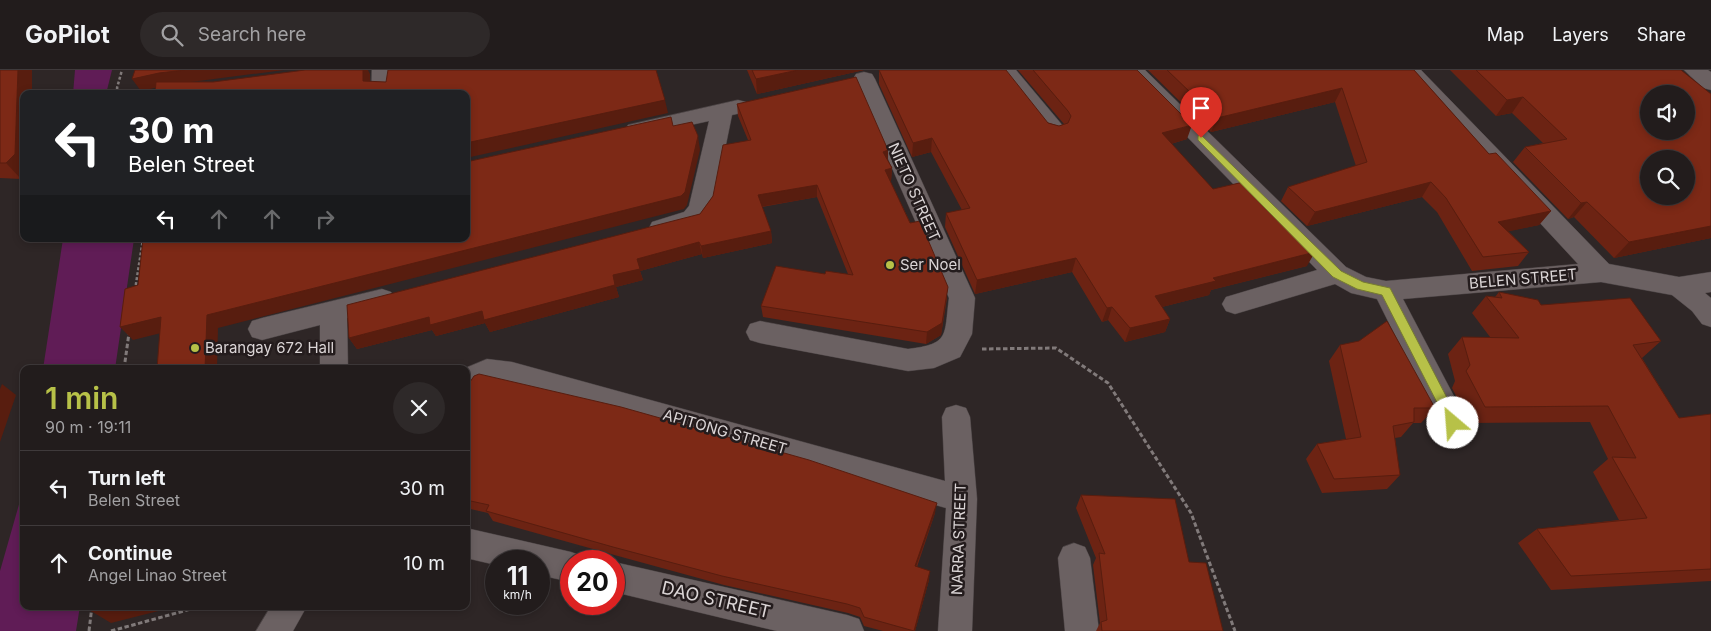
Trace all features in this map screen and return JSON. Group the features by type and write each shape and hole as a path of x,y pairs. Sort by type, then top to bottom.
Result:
{"street":[{"path":"382,90 384,70"},
{"path":"1005,70 1055,131"},
{"name":"BELEN STREET","path":"1133,70 1337,274 1360,286 1386,291 1602,272 1679,287 1711,282"},
{"path":"1409,70 1602,272"},
{"path":"1695,70 1711,83"},
{"name":"NIETO STREET","path":"866,78 962,298 958,334 950,349"},
{"path":"618,134 760,102"},
{"path":"635,235 682,223 693,218 701,208 722,111"},
{"path":"1234,304 1337,274"},
{"path":"1679,287 1701,304 1711,317"},
{"path":"1386,291 1453,423"},
{"path":"262,328 408,292"},
{"path":"333,312 334,365"},
{"path":"760,332 908,360 934,357 950,349"},
{"name":"APITONG STREET","path":"476,375 512,373 962,499"},
{"name":"NARRA STREET","path":"955,631 962,499 956,417"},
{"path":"470,543 560,564"},
{"path":"1074,558 1082,631"},
{"name":"DAO STREET","path":"625,580 847,631"},
{"path":"273,631 288,610"}],"path":[{"path":"118,90 122,70"},
{"path":"135,295 143,242"},
{"path":"125,365 130,323"},
{"path":"950,349 1056,348 1108,383 1191,513 1235,631"},
{"path":"89,631 92,610"},
{"path":"111,631 187,610"}],"shaded area":[{"path":"75,70 112,70 107,90 73,90"},
{"path":"63,242 134,242 116,365 44,365"},
{"path":"20,501 20,610 79,610 76,631 0,631 0,571"}],"building":[{"path":"0,70 18,70 15,154 6,163 0,163"},
{"path":"135,70 185,70 132,79"},
{"path":"305,70 363,70 363,81 386,82 388,70 656,70 665,100 470,142 470,90 155,90 156,82 213,82"},
{"path":"752,70 798,70 756,79"},
{"path":"879,70 1006,70 1048,123 1059,126 1068,123 1071,116 1033,70 1137,70 1192,125 1162,133 1213,189 1248,181 1315,252 1213,278 1216,281 1155,296 1170,319 1130,328 1112,307 1107,308 1076,258 977,280 946,213 970,208 932,138 913,143"},
{"path":"1167,70 1414,70 1489,154 1496,153 1551,211 1498,222 1529,252 1483,257 1446,198 1431,182 1315,212 1288,187 1367,162 1342,88 1217,118"},
{"path":"1476,70 1681,70 1711,94 1711,226 1629,242 1587,202 1581,203 1525,147 1567,139 1523,97 1507,100"},
{"path":"856,77 888,150 883,152 892,168 885,170 910,223 920,221 948,287 942,323 927,332 761,306 776,266 825,274 826,271 853,275 817,185 758,195 771,231 701,246 699,242 637,259 640,269 613,275 615,285 484,320 482,311 430,325 429,317 349,338 347,305 700,214 713,196 723,145 751,140 737,104"},
{"path":"671,117 673,126 692,122 698,136 685,192 681,196 207,315 205,365 157,365 161,317 120,327 125,289 138,285 143,242 470,242 470,161"},
{"path":"1499,292 1538,300 1541,305 1630,298 1661,341 1633,345 1679,418 1711,414 1711,569 1571,576 1537,529 1647,518 1612,457 1636,458 1608,406 1485,407 1466,371 1470,365 1462,337 1519,338 1486,296 1502,298"},
{"path":"1387,321 1435,408 1414,408 1414,422 1393,426 1400,475 1334,479 1317,444 1361,437 1340,345 1359,341"},
{"path":"479,374 621,407 809,460 937,503 915,566 930,571 914,631 864,617 860,608 847,604 722,576 486,511 489,505 470,501 470,382 474,376"},
{"path":"1081,495 1175,499 1189,562 1206,563 1223,631 1102,631 1101,622 1107,620 1099,553 1105,554"}],"place":[{"name":"Ser Noel","path":"890,265"},
{"name":"Barangay 672 Hall","path":"195,348"}],"route":[{"path":"1201,138 1337,274 1360,286 1386,291 1453,423"}]}
